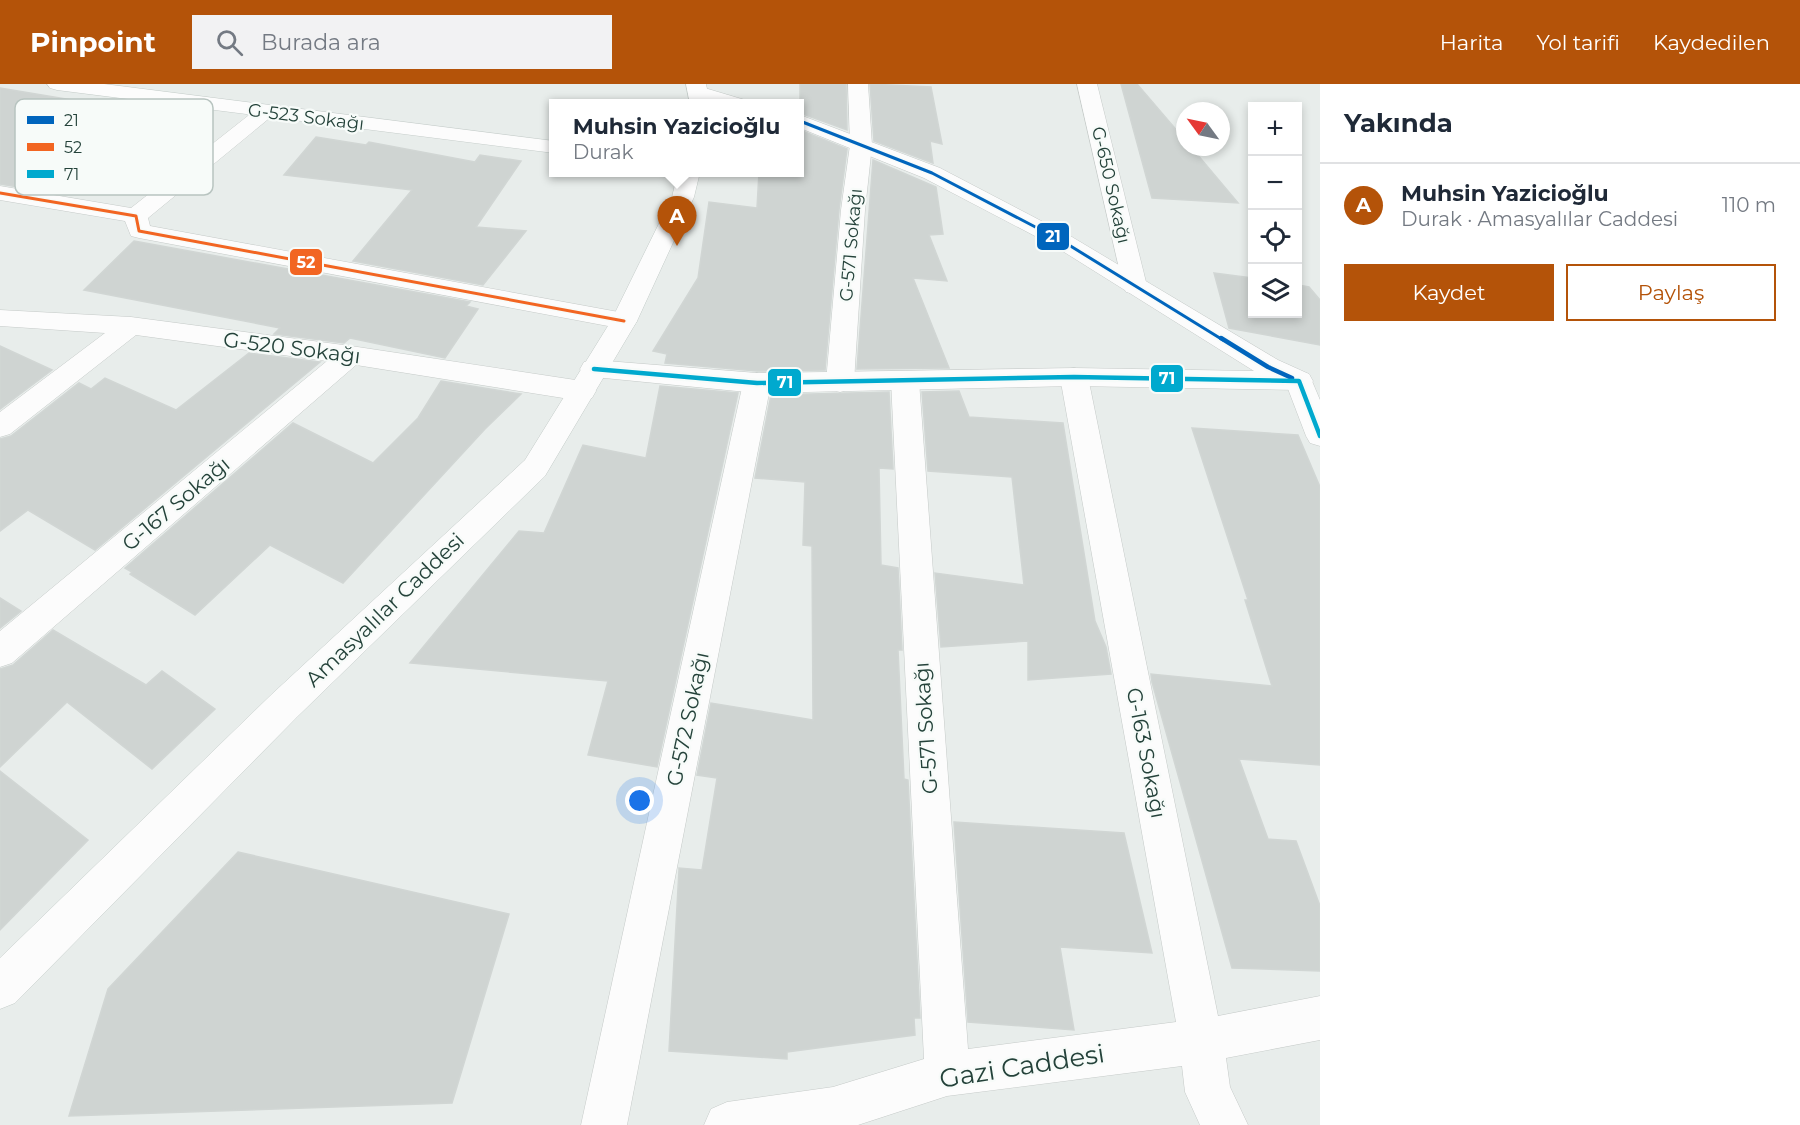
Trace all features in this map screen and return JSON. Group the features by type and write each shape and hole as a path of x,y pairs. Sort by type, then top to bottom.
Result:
{"street":[{"name":"G-523 Sokağı","path":"57,84 168,99"},
{"name":"G-571 Sokağı","path":"840,382 853,210 861,145 858,84"},
{"name":"G-650 Sokağı","path":"1087,84 1135,286"},
{"path":"698,93 720,99"},
{"name":"G-523 Sokağı","path":"213,105 549,146"},
{"path":"213,154 265,112"},
{"path":"804,123 942,178 1064,242 1268,367 1309,383 1320,436"},
{"name":"Amasyalılar Caddesi","path":"0,988 284,706 535,468 624,321 683,197 688,177"},
{"path":"0,193 136,216 162,195"},
{"path":"136,216 139,231 624,321"},
{"name":"G-520 Sokağı","path":"0,318 131,327 351,355 588,380 757,383 1074,378 1309,383"},
{"path":"0,427 131,327"},
{"name":"G-167 Sokağı","path":"0,652 351,355"},
{"name":"G-163 Sokağı","path":"1074,378 1201,1041 1208,1092 1225,1125"},
{"name":"G-571 Sokağı","path":"904,381 947,1074"},
{"name":"G-572 Sokağı","path":"604,1125 757,383"},
{"name":"Gazi Caddesi","path":"727,1125 835,1118 947,1074 1201,1041 1320,1018"}],"building":[{"path":"800,84 846,84 847,130 804,114 804,99 800,99"},
{"path":"870,84 931,87 942,144 930,141 933,163 874,141"},
{"path":"1121,84 1137,84 1176,130 1176,156 1199,156 1238,203 1152,198"},
{"path":"0,88 66,99 15,99 15,186 0,184"},
{"path":"804,132 847,149 839,210 825,370 757,371 665,363 667,354 653,351 698,278 709,202 757,208 759,177 804,177"},
{"path":"316,137 366,145 369,142 475,162 480,155 521,161 476,227 526,231 483,285 353,261 412,190 284,175"},
{"path":"873,160 936,187 943,234 929,235 947,281 913,278 949,368 857,369"},
{"path":"134,241 470,302 466,306 478,309 445,358 350,338 344,343 274,334 280,328 84,290"},
{"path":"1214,273 1248,277 1248,318 1302,318 1302,286 1309,287 1320,300 1320,345 1229,328"},
{"path":"0,346 52,370 0,409"},
{"path":"249,353 320,362 95,550 28,510 0,531 0,439 11,436 79,383 91,389 105,378 176,410"},
{"path":"441,381 521,394 485,429 343,583 270,545 195,615 130,574 132,572 125,568 293,423 373,463 418,418"},
{"path":"660,386 738,393 657,767 588,755 608,681 410,663 519,531 544,533 583,445 646,458"},
{"path":"959,391 969,417 1063,423 1095,621 1106,647 1111,674 1028,680 1028,641 941,647 935,573 1024,585 1012,477 928,471 922,392"},
{"path":"889,392 893,469 879,468 881,565 898,568 902,650 898,650 904,779 908,780 920,1018 914,1018 915,1035 787,1052 787,1059 669,1051 679,868 702,870 717,778 697,775 711,703 813,720 812,546 803,545 805,482 755,478 771,395"},
{"path":"1192,428 1298,435 1320,487 1320,765 1239,759 1268,839 1296,841 1320,906 1320,971 1232,968 1152,682 1151,674 1272,686 1245,600 1248,600"},
{"path":"0,598 21,611 0,628"},
{"path":"53,630 146,685 162,671 215,709 152,769 67,702 0,767 0,669 13,665"},
{"path":"0,771 88,840 0,930"},
{"path":"954,822 1124,833 1152,953 1060,947 1074,1030 968,1022"},
{"path":"238,852 509,914 452,1103 69,1116 108,989"}],"transit line":[{"name":"21","path":"804,123 932,173 1064,242 1268,367 1292,378"},
{"name":"52","path":"0,193 136,216 139,231 624,321"},
{"name":"71","path":"594,369 757,383 1074,377 1299,381 1320,436"}],"place":[{"name":"Muhsin Yazicioğlu","path":"677,246"}]}
